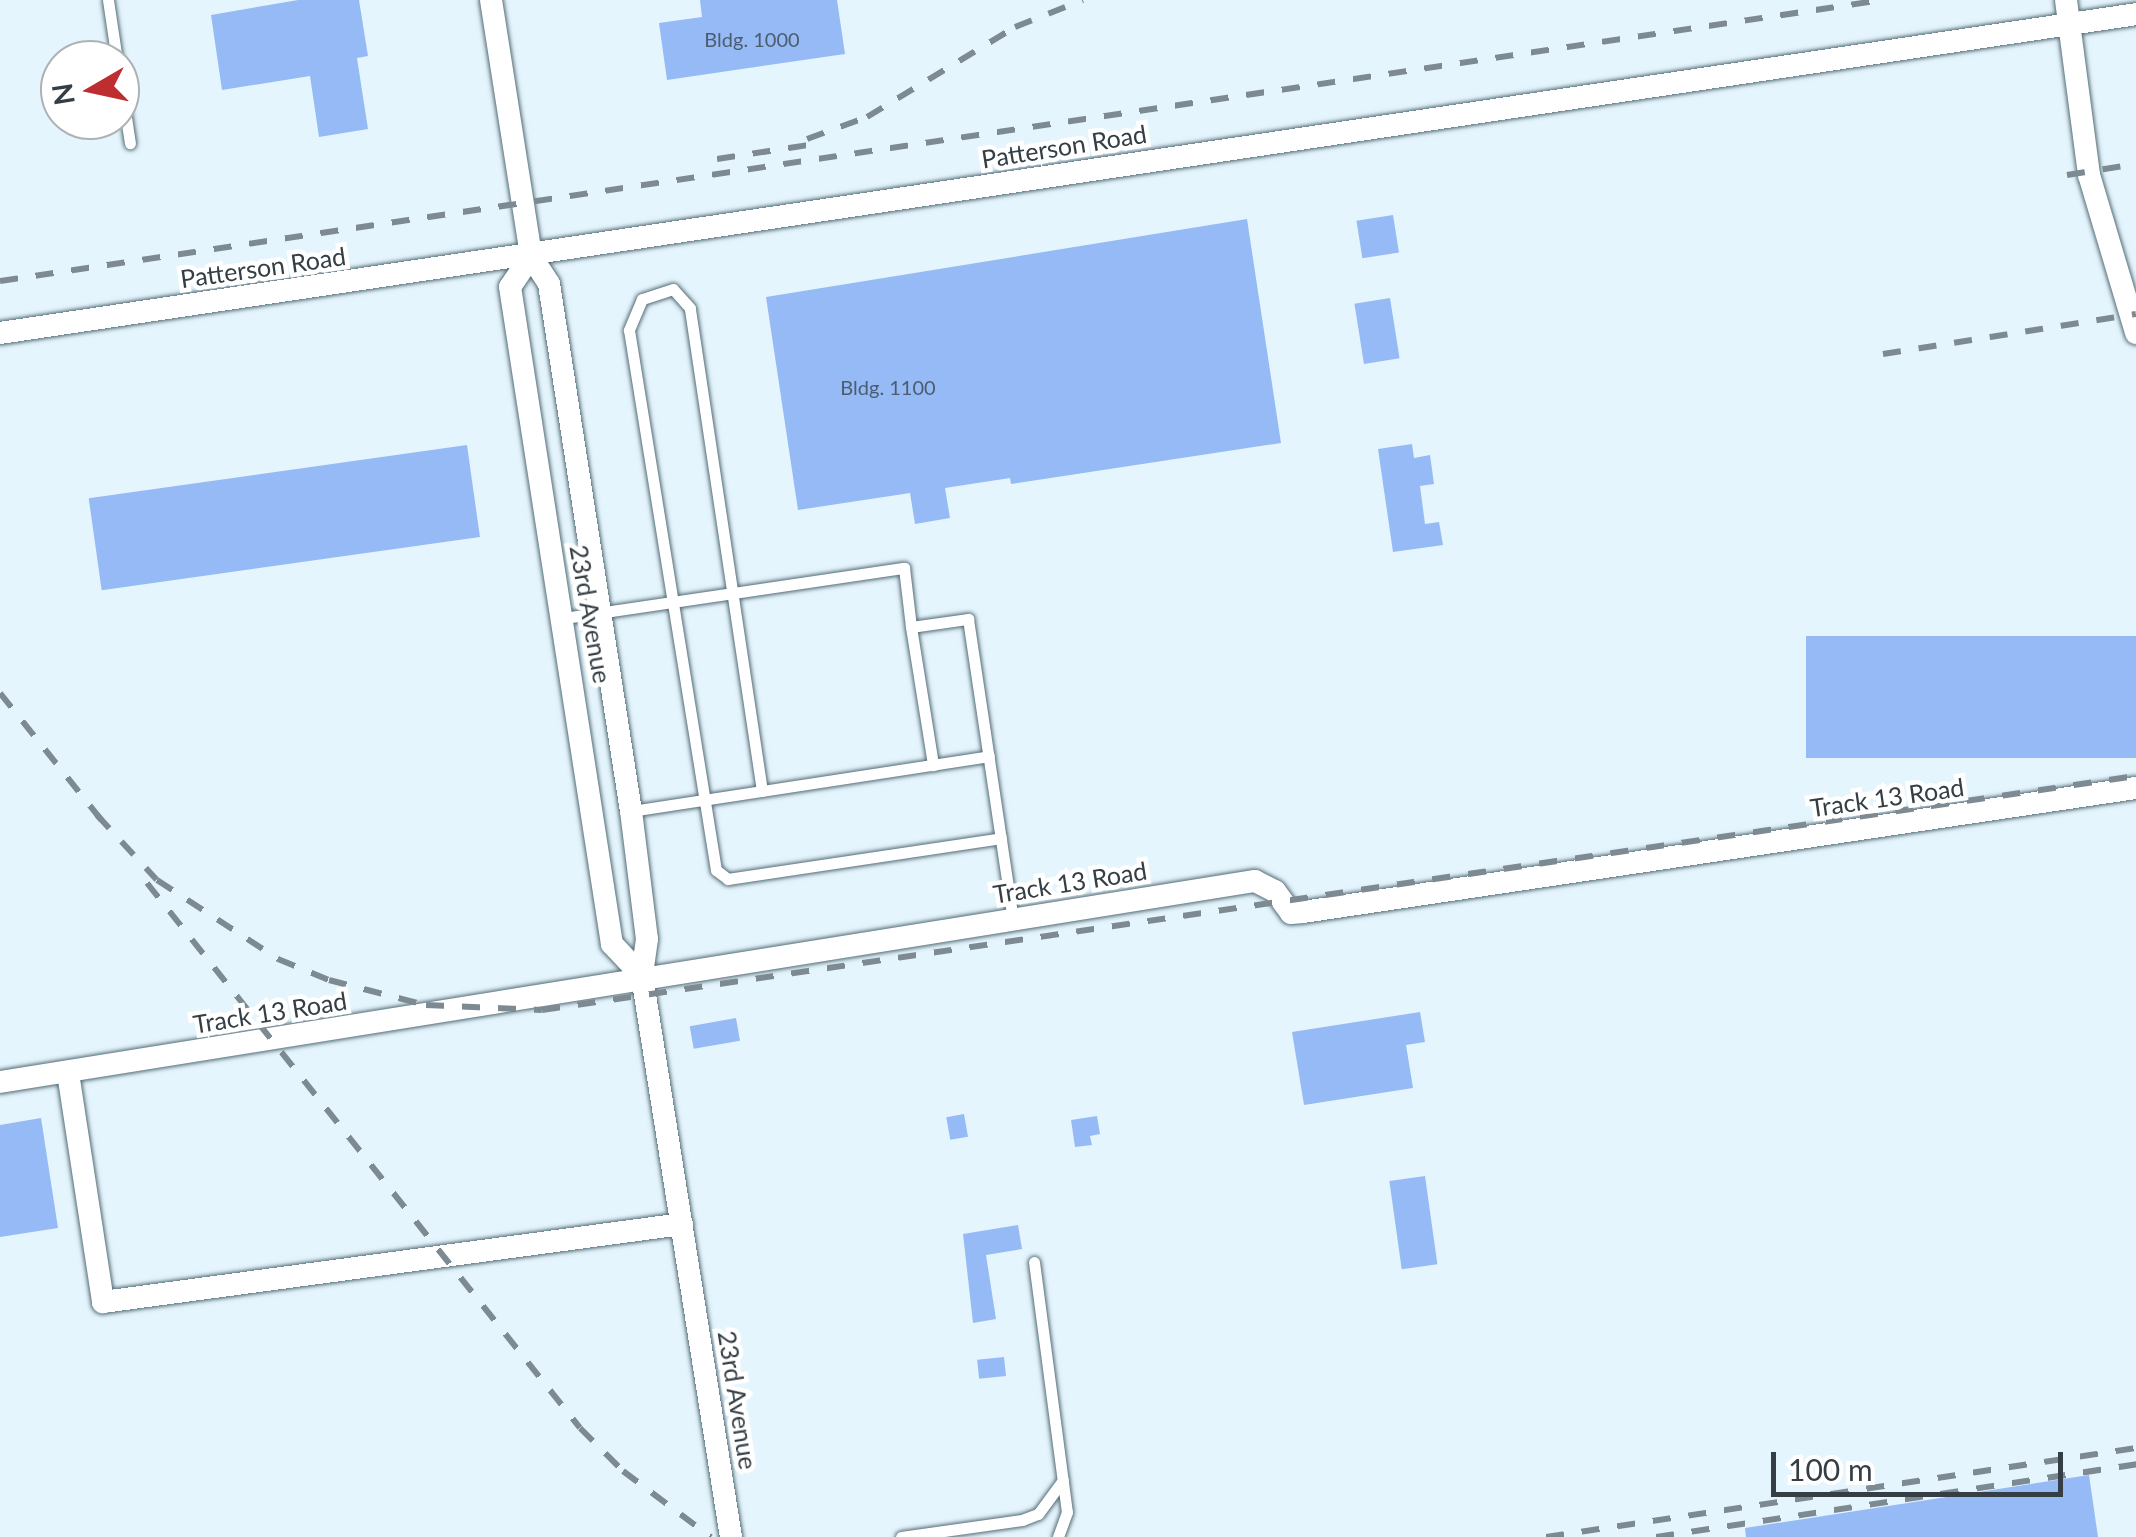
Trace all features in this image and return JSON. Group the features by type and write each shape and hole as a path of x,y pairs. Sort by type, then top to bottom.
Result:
{"street":[{"name":"23rd Avenue","path":"491,0 531,256 549,284 632,811 647,939 642,976 734,1535"},
{"path":"2066,0 2088,172 2136,333"},
{"name":"Patterson Road","path":"0,333 2136,14"},
{"name":"23rd Avenue","path":"531,256 510,287 612,944 642,976"},
{"name":"Track 13 Road","path":"0,1082 642,976 1255,881 1274,891 1292,913 1304,912 2136,788"},
{"path":"68,1072 103,1302 682,1224"}],"lane":[{"path":"108,0 114,40"},
{"path":"762,791 728,594 690,308 682,292 672,289 642,299 629,330 712,860 728,879 1001,838"},
{"path":"564,618 904,568 933,764"},
{"path":"912,627 968,619 1014,919"},
{"path":"632,811 989,756"},
{"path":"1034,1262 1067,1512 1058,1537"},
{"path":"901,1537 1038,1514 1062,1480"}],"building":[{"path":"298,0 359,0 368,56 357,58 368,129 319,137 310,76 222,90 211,15"},
{"path":"700,0 837,0 845,54 667,80 659,23 702,17"},
{"path":"1393,215 1399,253 1362,258 1356,221"},
{"path":"1247,219 1281,443 1011,484 1010,478 945,488 950,518 915,524 910,493 798,510 766,297"},
{"path":"1390,298 1400,358 1364,364 1354,304"},
{"path":"1412,444 1414,458 1430,455 1434,484 1420,486 1425,524 1439,522 1443,545 1393,552 1378,449"},
{"path":"467,445 480,537 102,590 89,498"},
{"path":"1806,636 2136,636 2136,758 1806,758"},
{"path":"1420,1012 1425,1042 1406,1045 1413,1088 1304,1105 1292,1032"},
{"path":"736,1018 740,1041 694,1049 690,1026"},
{"path":"964,1114 968,1137 950,1140 946,1117"},
{"path":"1097,1116 1100,1134 1090,1136 1092,1145 1075,1147 1071,1120"},
{"path":"41,1118 58,1228 0,1237 0,1125"},
{"path":"1425,1176 1437,1264 1402,1269 1389,1181"},
{"path":"1018,1225 1022,1249 986,1255 996,1319 973,1323 963,1234"},
{"path":"1004,1357 1006,1376 979,1379 977,1360"},
{"path":"2089,1475 2098,1537 1746,1537 1745,1528"}],"railway":[{"path":"807,139 867,117 1015,27 1083,0"},
{"path":"0,281 1883,0"},
{"path":"717,159 821,143"},
{"path":"2067,175 2136,164"},
{"path":"1883,354 2136,314"},
{"path":"0,693 106,826"},
{"path":"97,815 157,880 278,959 329,980 426,1005 542,1010 2136,776"},
{"path":"147,883 580,1428 623,1471 711,1537"},
{"path":"1546,1537 2136,1448"},
{"path":"1656,1537 2136,1464"}]}
